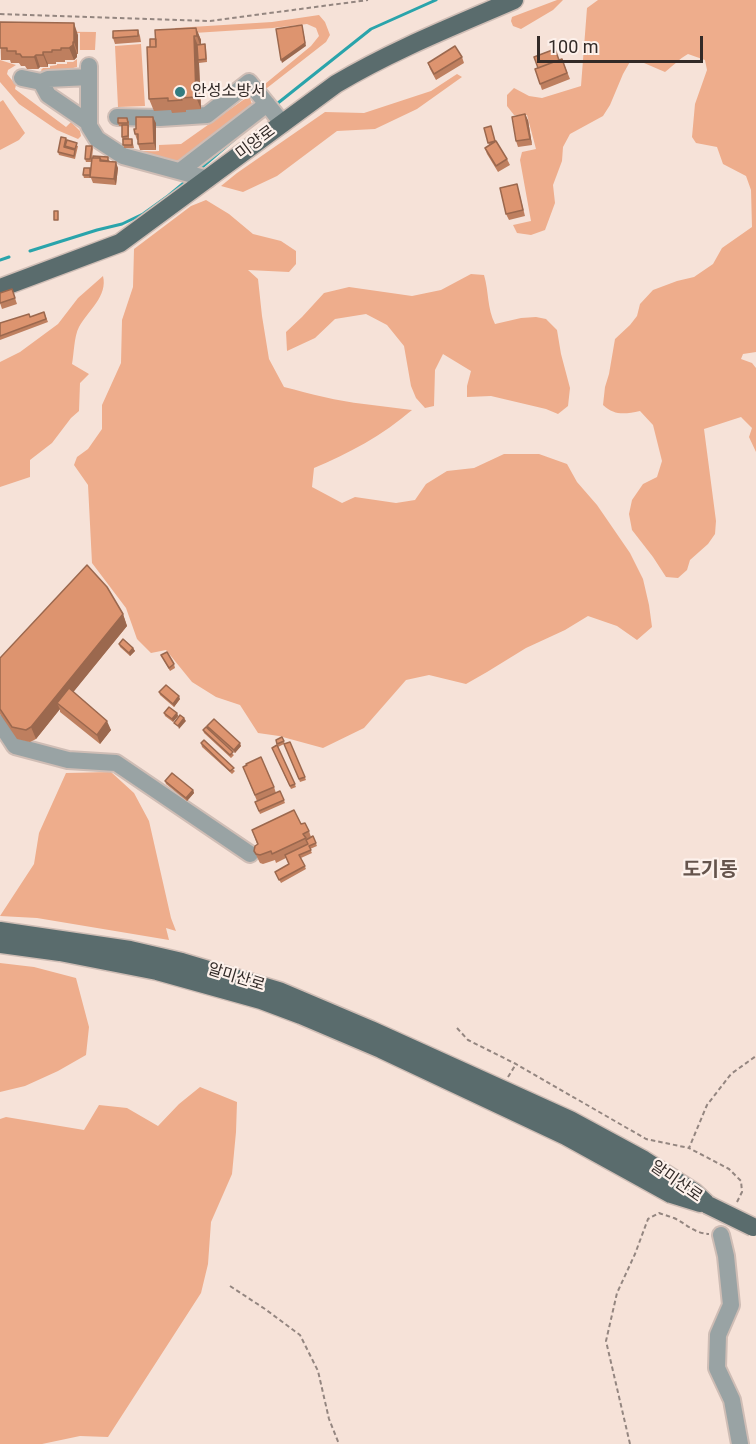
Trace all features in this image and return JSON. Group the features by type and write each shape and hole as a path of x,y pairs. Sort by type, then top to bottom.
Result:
{"main road":[{"name":"미양로","path":"0,288 120,243 336,84 368,65 514,0"},
{"name":"알미산로","path":"0,930 130,950 182,962 279,990 570,1120 644,1160 694,1192 708,1205"},
{"name":"알미산로","path":"0,944 60,952 156,971 261,1000 302,1015 381,1049 566,1136 671,1194 708,1205"},
{"path":"708,1205 755,1227"}],"street":[{"path":"22,78 41,82 89,71 89,126 97,139 123,156 208,179"},
{"path":"41,82 48,95 89,123"},
{"path":"117,117 207,116 249,82 283,124"},
{"path":"180,171 267,104"},
{"path":"0,723 15,746 68,760 116,763 250,854"},
{"path":"721,1235 726,1256 731,1305 718,1335 717,1368 732,1400 740,1444"}],"path":[{"path":"0,14 210,21 368,0"},
{"path":"457,1028 468,1040 516,1064 646,1139 689,1148 729,1169 741,1181 742,1192 737,1203"},
{"path":"689,1148 707,1105 730,1074 756,1056"},
{"path":"508,1077 516,1064"},
{"path":"630,1444 606,1341 617,1293 648,1219 659,1214 675,1218 689,1229 704,1234 721,1235"},
{"path":"230,1286 300,1335 318,1371 329,1419 339,1444"}],"shaded area":[{"path":"557,0 563,0 553,10 521,29 513,26 512,17"},
{"path":"598,0 756,0 756,352 743,354 741,359 752,363 756,368 756,452 749,437 752,428 741,417 704,429 716,521 715,534 708,544 690,560 687,570 678,578 666,577 632,530 629,514 632,500 643,484 657,477 662,461 653,425 640,411 620,413 607,409 603,405 605,387 615,339 637,316 640,304 653,290 694,277 713,264 722,248 752,227 751,190 746,176 723,164 717,147 696,143 692,137 695,104 707,70 705,60 688,54 665,72 631,60 603,116 570,134 563,147 562,161 553,185 555,203 545,230 531,235 517,233 513,225 531,221 520,160 522,152 536,149 527,115 514,115 507,106 507,95 514,88 529,96 542,98 581,86 587,8"},
{"path":"319,15 325,22 330,35 326,42 267,88 264,88 265,84 311,46 319,36 316,28 307,24 178,34 175,32 175,28 272,22"},
{"path":"0,31 96,32 95,50 80,50 80,33 0,33"},
{"path":"141,44 145,106 118,107 115,46"},
{"path":"77,59 77,67 43,73 41,70 57,64 67,64"},
{"path":"0,60 16,65 8,70 7,74 16,85 15,89 66,127 71,122 80,131 81,136 78,139 57,130 19,104 0,82"},
{"path":"457,74 462,77 417,109 375,129 337,131 277,176 243,192 221,186 325,112 364,113 431,91"},
{"path":"246,98 250,98 253,107 179,164 127,153 122,148 159,151 159,145 181,144"},
{"path":"3,100 25,133 19,140 0,150 0,102"},
{"path":"206,200 229,214 253,234 281,241 296,251 296,264 289,272 248,270 258,279 269,359 284,387 344,401 412,410 365,443 314,468 312,487 342,503 355,497 396,503 415,500 426,484 447,471 474,468 504,454 539,454 567,464 577,482 597,505 630,553 643,579 652,627 637,640 617,626 588,616 565,630 526,648 466,684 429,675 406,680 364,728 323,748 258,733 240,705 216,697 192,682 166,650 151,653 137,639 126,608 92,563 88,485 74,465 77,457 88,449 102,429 102,405 121,363 122,320 133,287 134,249 191,206"},
{"path":"471,274 484,275 495,324 536,317 546,319 557,330 570,388 568,406 558,414 491,396 467,397 471,371 443,354 435,370 434,406 425,408 416,398 411,386 404,346 387,325 366,314 335,319 315,338 287,351 286,332 324,293 349,287 412,296 441,290"},
{"path":"103,276 103,290 100,297 79,327 75,340 72,364 89,374 80,383 79,411 52,443 30,460 30,477 0,487 0,362 20,352 58,324 78,298"},
{"path":"111,772 134,793 149,821 176,931 166,928 169,940 37,918 0,916 34,864 39,833 66,773"},
{"path":"0,963 34,967 76,978 89,1027 86,1055 25,1086 0,1092"},
{"path":"200,1087 237,1102 232,1174 211,1222 208,1264 201,1293 108,1437 80,1436 42,1444 0,1444 0,1119 6,1117 84,1130 99,1105 127,1108 158,1126 179,1104"}],"building":[{"path":"0,22 74,23 74,42 69,48 43,52 43,55 34,57 22,57 16,54 16,51 0,48"},
{"path":"302,25 305,43 281,60 276,29"},
{"path":"196,28 197,36 194,36 196,97 168,101 168,98 149,99 147,47 156,47 155,30"},
{"path":"138,30 138,36 113,38 113,31"},
{"path":"150,39 156,39 156,47 150,47"},
{"path":"205,44 206,59 198,60 197,45"},
{"path":"455,46 462,57 434,74 428,63"},
{"path":"555,49 559,60 538,68 534,57"},
{"path":"562,59 567,73 540,84 535,69"},
{"path":"525,114 530,139 516,141 512,117"},
{"path":"136,117 153,117 154,143 138,144 138,134 135,134 134,129 136,129"},
{"path":"118,118 127,118 128,123 118,123"},
{"path":"122,125 128,125 128,136 122,137"},
{"path":"491,126 495,141 488,143 484,128"},
{"path":"61,137 66,138 64,147 75,150 74,156 58,152"},
{"path":"123,139 132,139 132,145 123,145"},
{"path":"67,140 77,143 75,149 65,146"},
{"path":"496,141 507,159 496,166 485,148"},
{"path":"86,146 92,146 90,159 85,159"},
{"path":"93,156 108,157 108,161 93,158"},
{"path":"92,158 116,162 114,179 90,177"},
{"path":"84,168 90,168 90,175 83,175"},
{"path":"517,184 523,210 506,214 500,188"},
{"path":"54,211 58,211 58,220 54,220"},
{"path":"12,289 15,298 0,303 0,293"},
{"path":"44,312 46,319 0,336 0,323"},
{"path":"87,565 107,587 123,614 31,727 26,730 12,727 0,709 0,658"},
{"path":"123,639 133,648 129,653 119,644"},
{"path":"167,652 174,664 169,668 161,655"},
{"path":"166,685 179,696 173,704 159,692"},
{"path":"69,688 107,721 97,735 57,703"},
{"path":"169,707 177,713 172,719 164,713"},
{"path":"180,715 184,718 178,726 174,723"},
{"path":"214,719 240,743 234,750 207,726"},
{"path":"206,727 233,752 230,755 203,730"},
{"path":"282,737 284,741 277,744 276,740"},
{"path":"204,740 234,768 230,771 201,743"},
{"path":"290,742 305,777 299,779 284,744"},
{"path":"277,745 295,784 290,786 272,748"},
{"path":"261,757 274,787 255,795 243,767"},
{"path":"172,773 193,790 186,798 165,781"},
{"path":"280,791 284,800 259,811 255,802"},
{"path":"294,810 301,824 305,823 309,831 303,834 306,838 272,854 271,851 256,854 255,846 258,844 252,830"},
{"path":"313,836 316,843 309,846 311,850 299,855 305,866 279,880 275,872 289,864 285,855 308,844 306,840"}],"waterway":[{"path":"278,103 371,29 436,0"},
{"path":"201,168 237,137"},
{"path":"30,251 122,224 143,214 185,182"},
{"path":"0,260 9,257"}],"place":[{"name":"안성소방서","path":"180,92"}],"district":[{"name":"도기동","path":"710,871"}]}
